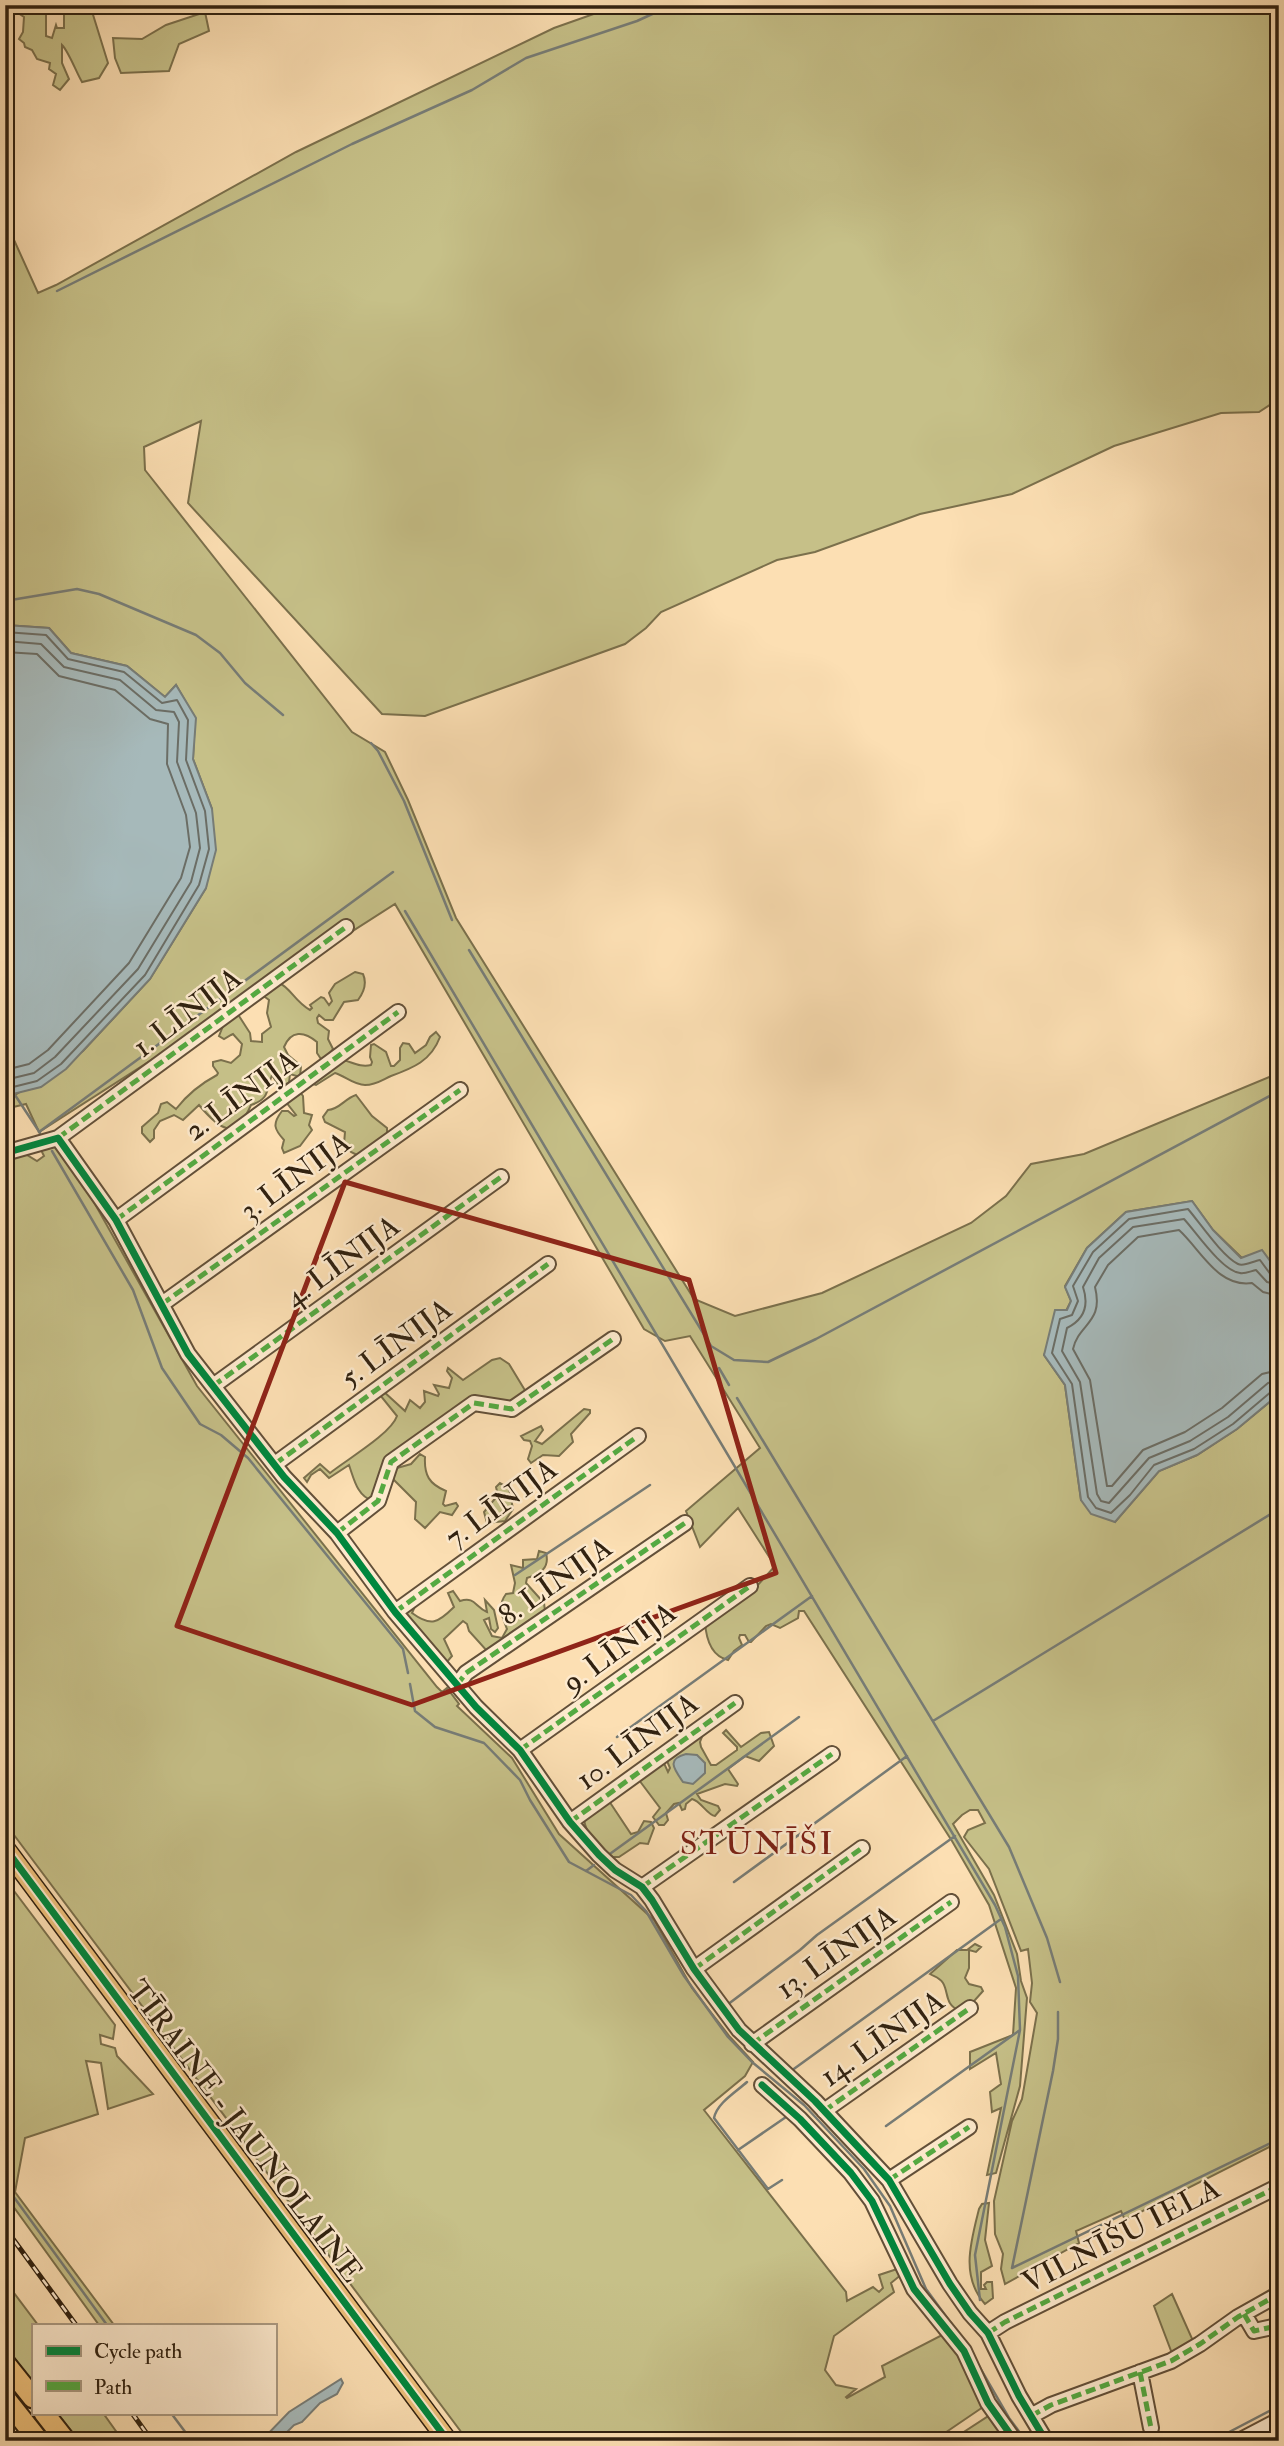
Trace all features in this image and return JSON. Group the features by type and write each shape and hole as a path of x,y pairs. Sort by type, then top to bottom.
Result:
{"highway":[{"path":"5,2363 32,2397"},
{"path":"5,2398 39,2441"},
{"path":"45,2414 66,2441"}],"main road":[{"name":"TĪRAINE - JAUNOLAINE","path":"5,1848 448,2441"}],"street":[{"name":"1. LĪNIJA","path":"51,1140 346,927"},
{"name":"2. LĪNIJA","path":"116,1220 398,1012"},
{"name":"3. LĪNIJA","path":"162,1304 460,1090"},
{"path":"5,1153 51,1140 116,1220 188,1354 284,1477 337,1533 395,1612 457,1685 520,1750 570,1822 615,1870 642,1887 725,2014 752,2044 824,2111 889,2180 950,2284 970,2314 988,2333 1046,2441"},
{"name":"4. LĪNIJA","path":"213,1386 501,1177"},
{"name":"5. LĪNIJA","path":"275,1464 548,1264"},
{"path":"337,1533 378,1502 391,1462 474,1403 512,1409 613,1339"},
{"name":"7. LĪNIJA","path":"395,1612 638,1436"},
{"name":"8. LĪNIJA","path":"457,1685 466,1673 685,1523"},
{"name":"9. LĪNIJA","path":"520,1750 750,1586"},
{"name":"10. LĪNIJA","path":"570,1822 735,1703"},
{"path":"642,1887 832,1754"},
{"path":"694,1969 862,1848"},
{"name":"13. LĪNIJA","path":"752,2044 951,1902"},
{"name":"14. LĪNIJA","path":"824,2111 970,2008"},
{"path":"762,2085 800,2119 851,2173 872,2201 914,2289 964,2351 989,2405 1015,2441"},
{"path":"889,2180 968,2127"},
{"name":"VILNĪŠU IELA","path":"988,2333 1005,2322 1279,2186"},
{"path":"1031,2416 1051,2405 1171,2361 1279,2294"},
{"path":"1244,2314 1254,2331 1277,2326"},
{"path":"1140,2372 1151,2428"},
{"path":"1239,2441 1279,2420"}],"highlighted area":[{"path":"345,1182 689,1280 776,1573 412,1705 177,1626"}],"shaded area":[{"path":"9,5 46,5 46,36 52,38 56,25 57,28 64,28 64,15 56,5 90,5 108,63 99,78 82,82 62,45 62,63 69,79 60,90 53,85 56,74 49,69 50,63 37,59 32,50 25,47 19,39 23,32 24,17"},
{"path":"619,5 1279,5 1279,399 1259,412 1221,413 1114,446 1012,494 920,514 815,552 777,560 661,612 625,644 425,716 382,714 188,503 201,421 144,447 145,470 352,732 385,752 408,800 456,918 694,1299 735,1316 822,1293 971,1223 1006,1196 1031,1164 1084,1154 1279,1073 1279,1273 1262,1251 1242,1258 1213,1230 1192,1201 1126,1212 1087,1248 1065,1286 1071,1301 1044,1355 1065,1385 1081,1500 1115,1522 1159,1471 1197,1455 1237,1429 1279,1394 1279,2142 1125,2220 1121,2211 1076,2231 1079,2243 1005,2284 1001,2269 1003,2254 995,2234 994,2201 1012,2121 1022,2099 1037,2013 1030,2002 1032,1983 1028,1949 1021,1951 989,1869 964,1837 968,1830 985,1823 978,1810 970,1810 953,1824 994,1895 1017,1954 1027,1998 1020,2086 996,2173 987,2175 1001,2108 992,2112 990,2092 1001,2084 996,2053 970,2069 970,2052 1013,2035 1016,1988 989,1905 952,1841 804,1611 799,1611 798,1618 780,1628 771,1624 766,1626 751,1642 745,1635 740,1635 742,1645 728,1660 717,1655 710,1646 705,1622 756,1587 775,1566 738,1508 700,1547 686,1511 760,1448 690,1336 665,1341 644,1329 395,904 39,1132 26,1104 5,1109 5,1096 15,1095 83,1051 150,979 206,888 212,809 193,759 195,718 176,685 165,697 127,666 71,653 49,628 5,625 5,220 38,293 296,152 554,28"},
{"path":"205,12 209,31 179,44 169,71 121,73 115,58 113,38 142,39 166,25"},
{"path":"355,972 363,974 365,981 358,1000 344,1002 333,1020 325,1020 319,1015 317,1018 318,1023 329,1031 328,1039 333,1049 323,1062 317,1053 317,1042 303,1034 294,1035 284,1047 288,1055 301,1066 300,1077 290,1074 289,1083 279,1086 272,1075 264,1097 251,1105 245,1117 233,1128 220,1125 199,1105 183,1120 174,1115 160,1121 150,1142 142,1133 142,1127 158,1113 161,1104 167,1102 176,1109 195,1090 217,1075 213,1062 221,1060 231,1063 240,1055 242,1044 233,1034 224,1039 219,1036 223,1026 236,1015 250,1033 251,1041 262,1042 262,1034 271,1027 267,1013 269,1000 265,994 279,983 310,1010 310,1005 321,997 329,1005 332,1001 329,993 335,984"},
{"path":"436,1032 440,1037 426,1058 379,1082 361,1085 335,1073 316,1085 313,1084 337,1059 371,1065 371,1045 374,1044 386,1052 391,1066 394,1066 400,1060 403,1043 409,1044 415,1053 426,1045"},
{"path":"300,1092 303,1096 304,1113 312,1115 309,1125 312,1130 300,1146 284,1153 284,1140 276,1129 277,1119 282,1111 296,1115 286,1102"},
{"path":"356,1095 372,1116 387,1128 387,1134 359,1156 344,1144 345,1132 325,1122 323,1117 328,1110"},
{"path":"58,1138 197,1386 437,1687 442,1692 447,1688 459,1704 457,1706 512,1758 559,1834 654,1920 692,1988 753,2062 745,2076 704,2110 846,2292 847,2301 873,2287 879,2292 883,2288 879,2275 900,2268 902,2274 891,2283 894,2292 834,2336 825,2370 836,2385 856,2389 847,2398 885,2377 882,2366 944,2334 958,2351 986,2405 933,2441 468,2441 5,1823 5,1165 22,1152 37,1161 44,1156 40,1148"},
{"path":"500,1358 509,1364 526,1392 509,1404 487,1401 410,1445 373,1501 360,1491 349,1465 329,1478 320,1469 311,1475 307,1482 304,1478 320,1464 330,1473 386,1431 397,1416 380,1395 383,1391 405,1411 410,1400 420,1408 425,1402 424,1391 438,1396 434,1385 449,1388 452,1378 448,1368 463,1380 492,1360"},
{"path":"584,1409 590,1410 590,1413 571,1434 573,1442 559,1456 543,1455 531,1463 528,1459 532,1446 530,1441 521,1436 541,1426 543,1430 535,1441 542,1444"},
{"path":"420,1454 425,1457 425,1469 429,1478 446,1491 443,1504 445,1506 456,1503 458,1506 452,1515 440,1512 425,1528 415,1519 416,1502 393,1479 397,1468 411,1464"},
{"path":"500,1483 509,1488 513,1509 505,1521 487,1523 484,1512 498,1495 496,1487"},
{"path":"539,1551 546,1553 547,1563 540,1572 527,1578 526,1583 544,1603 545,1611 487,1651 463,1621 444,1639 452,1656 446,1663 404,1613 416,1604 412,1613 424,1620 439,1620 454,1607 448,1593 453,1591 460,1601 472,1601 487,1612 485,1600 494,1610 498,1628 495,1632 491,1629 489,1618 484,1620 492,1636 502,1638 507,1629 501,1607 506,1594 513,1593 515,1583 511,1565 523,1568 523,1560 537,1559"},
{"path":"726,1730 741,1747 761,1733 769,1732 774,1746 759,1761 745,1756 728,1769 737,1786 725,1784 697,1794 701,1800 718,1806 720,1810 715,1816 692,1799 682,1810 679,1803 674,1804 666,1813 668,1820 664,1825 659,1825 653,1817 660,1808 639,1780 663,1761 668,1772 670,1768 667,1761 670,1754 703,1734 701,1747 711,1765 716,1765 737,1750 723,1733"},
{"path":"609,1801 631,1834 638,1832 644,1821 651,1822 654,1828 648,1844 640,1843 619,1857 613,1857 594,1841 584,1819"},
{"path":"5,1879 115,2025 113,2039 100,2035 101,2044 115,2048 117,2056 153,2094 108,2109 101,2063 86,2061 98,2114 25,2138 15,2192 113,2324 98,2324 5,2195"},
{"path":"975,1944 981,1947 976,1952 969,1950 969,1968 965,1978 969,1984 981,1987 983,1991 960,2011 949,2002 941,1981 930,1974 957,1950 967,1950"},
{"path":"989,2203 985,2240 992,2266 981,2272 981,2289 986,2289 984,2285 987,2282 992,2282 993,2298 985,2304 972,2282 970,2258 979,2209 982,2204"},
{"path":"5,2281 37,2324 32,2324 32,2381 5,2346"},
{"path":"1172,2294 1194,2343 1173,2356 1154,2306"},
{"path":"58,2414 104,2414 123,2441 79,2441"},
{"path":"990,2415 1006,2441 950,2441"}],"water":[{"path":"5,625 49,628 71,653 127,666 165,697 176,685 196,718 193,759 212,809 216,850 206,888 150,979 66,1069 41,1087 5,1096"},
{"path":"1192,1201 1213,1230 1241,1258 1262,1250 1279,1273 1279,1394 1237,1429 1197,1455 1159,1471 1115,1522 1091,1514 1081,1500 1065,1385 1044,1355 1055,1310 1067,1310 1071,1301 1065,1287 1087,1248 1126,1212"},
{"path":"686,1754 697,1755 705,1763 705,1773 693,1784 683,1782 674,1765 676,1759"},
{"path":"341,2379 343,2383 337,2394 320,2403 278,2441 261,2441 289,2412"}],"waterway":[{"path":"57,291 352,144 472,90 526,58 637,21 672,5"},
{"path":"5,601 77,589 99,594 196,635 220,653 245,683 283,715"},
{"path":"371,743 378,751 404,801 452,920"},
{"path":"39,1132 393,872"},
{"path":"405,911 995,1905 1005,1927 1018,1976 1020,2030 975,2255 980,2300"},
{"path":"469,950 711,1346 734,1360 768,1362 816,1339 1279,1091"},
{"path":"15,1095 40,1133"},
{"path":"52,1151 133,1290 162,1368 200,1424 221,1435 248,1458 403,1649 408,1673"},
{"path":"719,1368 729,1385"},
{"path":"737,1398 1009,1847 1047,1938 1060,1982"},
{"path":"515,1575 650,1485"},
{"path":"933,1721 1279,1509"},
{"path":"617,1737 812,1596"},
{"path":"410,1684 415,1711 435,1727 484,1743 520,1780 569,1862 631,1895 646,1911 684,1976 728,2037 752,2062 804,2105 864,2169 890,2206 926,2289 953,2326"},
{"path":"607,1856 799,1717"},
{"path":"734,1882 907,1756"},
{"path":"727,2005 817,1935 955,1836"},
{"path":"586,1871 594,1865"},
{"path":"791,2071 1001,1919"},
{"path":"1012,2268 1053,2071 1058,2039 1058,2012"},
{"path":"886,2126 1020,2030"},
{"path":"747,2082 723,2103 714,2118 768,2189 782,2180"},
{"path":"738,2150 786,2117"},
{"path":"1012,2268 1279,2139"},
{"path":"5,2185 106,2324"},
{"path":"976,2361 1009,2418 1026,2441"},
{"path":"1212,2441 1279,2406"},
{"path":"172,2414 192,2441"}],"railway":[{"path":"5,2228 75,2324"},
{"path":"133,2414 152,2441"}],"marked path":[{"path":"58,1138 346,927"},
{"path":"116,1220 398,1012"},
{"path":"162,1304 460,1090"},
{"path":"213,1386 501,1177"},
{"path":"275,1464 548,1264"},
{"path":"337,1533 378,1501 391,1462 474,1403 512,1409 613,1339"},
{"path":"395,1612 638,1436"},
{"path":"457,1685 466,1673 685,1523"},
{"path":"520,1750 750,1586"},
{"path":"570,1822 735,1703"},
{"path":"642,1887 832,1754"},
{"path":"694,1969 862,1848"},
{"path":"752,2044 951,1902"},
{"path":"824,2111 970,2008"},
{"path":"889,2180 969,2127"},
{"path":"988,2333 1005,2322 1279,2186"},
{"path":"1031,2416 1051,2405 1171,2361 1279,2294"},
{"path":"1244,2314 1254,2331 1277,2326"},
{"path":"1140,2372 1151,2428"}],"cycle path":[{"path":"5,1153 58,1138 116,1220 188,1354 284,1477 337,1533 395,1612 476,1707 520,1750 570,1822 615,1870 642,1887 694,1969 739,2030 815,2101 889,2180 950,2284 988,2333 1019,2396 1046,2441"},
{"path":"5,1848 448,2441"},
{"path":"762,2085 800,2119 851,2173 872,2201 914,2289 964,2351 988,2403 1015,2441"}],"district":[{"name":"STŪNĪŠI","path":"757,1843"}]}
